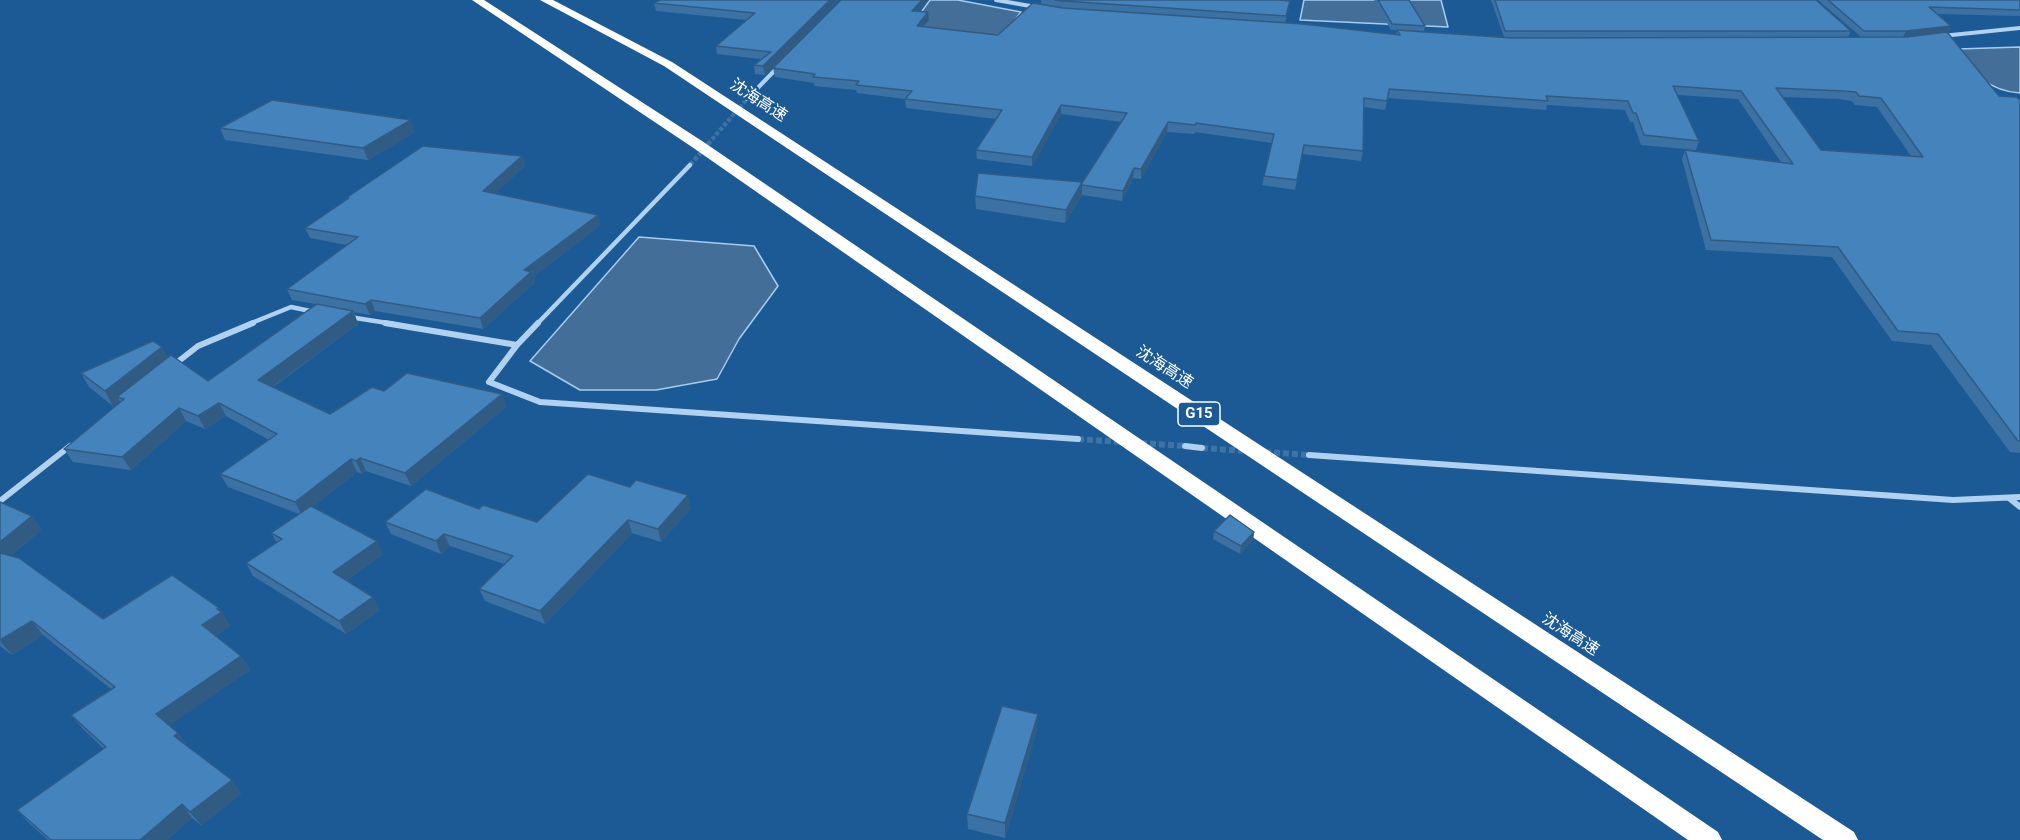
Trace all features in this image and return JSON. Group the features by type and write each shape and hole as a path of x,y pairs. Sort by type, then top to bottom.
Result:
{"highway":[{"path":"477,0 697,144 1708,840"},
{"name":"沈海高速","path":"545,0 668,64 1845,840"}],"street":[{"path":"996,0 1041,8"},
{"path":"1938,37 2020,28"},
{"path":"747,99 780,66"},
{"path":"690,165 517,345 489,382 540,402 1078,439"},
{"path":"170,368 198,346 291,308 325,313"},
{"path":"336,315 517,345"},
{"path":"0,501 75,442"},
{"path":"1185,446 1202,448"},
{"path":"1309,455 1953,500 2020,497"},
{"path":"2009,498 2020,507"}],"water":[{"path":"930,0 958,0 1021,12 1005,33 994,36 917,29 917,18"},
{"path":"1304,0 1441,0 1448,27 1300,20"},
{"path":"2020,47 2020,93 2009,92 1990,85 1976,73 1958,49"},
{"path":"639,237 754,246 778,286 739,339 717,379 656,390 580,390 530,361"}],"building":[{"path":"660,0 830,0 763,66 754,65 771,52 716,46 755,13 654,3"},
{"path":"841,0 922,0 912,11 928,12 917,26 998,35 1033,3 1063,8 1303,24 1400,35 1397,30 1512,38 1907,37 1947,32 1999,96 2016,97 2020,100 2020,441 1938,334 1898,331 1838,247 1711,240 1685,150 1793,164 1741,91 1673,86 1699,141 1644,135 1636,113 1633,113 1628,101 1546,96 1548,101 1389,89 1387,101 1364,98 1363,151 1304,145 1297,180 1264,176 1274,134 1196,123 1195,125 1168,122 1141,169 1134,168 1123,191 1082,185 1082,183 1127,113 1061,105 1032,157 976,150 1002,110 905,99 912,91 856,85 859,81 813,77 815,74 773,68","holes":["1776,88 1856,92 1859,96 1881,98 1923,157 1821,150"]},
{"path":"1055,0 1279,0 1290,1 1286,16"},
{"path":"1378,0 1409,0 1425,26 1392,24"},
{"path":"1495,0 1816,0 1851,31 1505,31"},
{"path":"1828,0 2020,0 2020,10 1929,7 1951,26 1906,31 1864,31"},
{"path":"272,100 411,120 363,148 220,128"},
{"path":"423,146 522,156 483,191 598,215 524,270 531,272 480,318 371,300 365,304 287,289 358,237 305,228"},
{"path":"978,173 1082,182 1066,210 975,196"},
{"path":"317,304 353,311 258,380 330,414 372,387 384,391 407,373 502,394 405,473 360,458 356,461 351,459 295,502 220,474 277,434 219,403 198,416 179,408 122,457 64,449 124,399 117,397 171,355 208,381"},
{"path":"153,341 162,347 105,391 81,373"},
{"path":"588,474 630,487 636,480 688,495 658,529 628,520 540,611 479,589 513,556 444,534 436,541 385,522 426,489 479,509 483,505 537,522"},
{"path":"0,502 32,516 0,542"},
{"path":"311,506 377,541 333,572 373,597 339,621 246,563 282,539 271,533"},
{"path":"1230,515 1254,532 1241,546 1214,531"},
{"path":"0,553 19,558 103,619 172,575 219,608 217,609 222,612 202,625 241,656 156,714 178,733 174,736 232,780 190,812 182,804 140,840 51,840 17,810 106,747 71,715 115,687 32,621 0,640"},
{"path":"1002,706 1038,714 1005,823 967,814"}],"tunnel":[{"path":"708,144 747,99"},
{"path":"690,165 710,142"},
{"path":"1078,439 1122,442"},
{"path":"1141,443 1185,446"},
{"path":"1202,448 1246,451"},
{"path":"1265,452 1309,455"}]}
